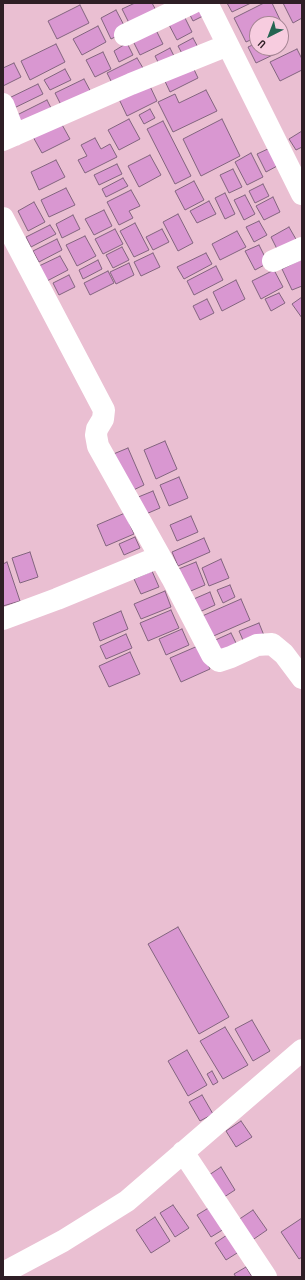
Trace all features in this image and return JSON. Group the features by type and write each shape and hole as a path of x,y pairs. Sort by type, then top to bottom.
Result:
{"street":[{"path":"125,35 192,3"},
{"path":"206,3 228,44 302,194"},
{"path":"3,104 9,138 131,84 228,44"},
{"path":"3,218 98,396 104,410 103,419 97,429 96,435 98,446 212,655 219,661 257,645 272,644 284,654 302,678"},
{"path":"273,261 302,248"},
{"path":"3,619 57,599 159,557"},
{"path":"3,1273 63,1241 127,1201 302,1050"},
{"path":"183,1152 266,1277"}],"building":[{"path":"135,3 152,3 158,14 131,27 122,9"},
{"path":"197,3 203,16 193,21 187,9"},
{"path":"227,3 251,3 232,12"},
{"path":"264,3 272,3 278,16 249,16 249,41 246,42 234,18"},
{"path":"283,3 302,3 302,18 293,23"},
{"path":"80,5 89,23 57,39 48,21"},
{"path":"116,10 127,31 111,39 101,18"},
{"path":"182,12 192,32 177,40 166,19"},
{"path":"98,26 106,42 82,55 73,39"},
{"path":"154,26 163,44 140,55 131,37"},
{"path":"193,38 201,53 186,61 178,46"},
{"path":"127,43 133,55 119,62 114,51"},
{"path":"56,44 65,62 30,80 21,61"},
{"path":"170,48 177,62 162,70 155,56"},
{"path":"297,49 302,59 302,70 280,81 270,62 282,56 289,56 289,53"},
{"path":"103,52 111,69 95,77 86,60"},
{"path":"252,56 271,56 256,63"},
{"path":"137,58 146,73 115,89 107,73"},
{"path":"14,63 21,77 3,86 3,68"},
{"path":"191,63 198,78 170,92 163,77"},
{"path":"65,69 71,80 50,90 44,80"},
{"path":"84,79 93,96 64,111 55,93"},
{"path":"148,82 157,101 127,116 118,97"},
{"path":"38,84 43,94 10,110 5,100"},
{"path":"206,90 217,111 173,132 158,102 175,94 179,103"},
{"path":"47,100 53,112 19,128 13,117"},
{"path":"150,109 155,118 144,124 139,115"},
{"path":"129,119 140,139 119,150 108,130"},
{"path":"222,119 240,156 201,176 183,139"},
{"path":"60,121 70,139 42,153 32,135"},
{"path":"163,121 191,176 175,184 147,129"},
{"path":"302,131 302,147 296,150 289,139"},
{"path":"95,138 101,149 110,144 117,157 85,173 78,160 87,156 81,145"},
{"path":"270,148 279,165 266,172 257,154"},
{"path":"251,153 263,177 247,185 235,162"},
{"path":"150,155 161,175 139,187 128,166"},
{"path":"56,160 65,177 39,190 31,172"},
{"path":"117,164 122,174 99,185 94,175"},
{"path":"233,169 242,187 229,193 220,175"},
{"path":"123,178 128,186 106,197 102,189"},
{"path":"194,181 204,200 185,210 175,191"},
{"path":"263,184 269,196 255,203 249,191"},
{"path":"66,188 75,205 49,217 41,200"},
{"path":"131,190 140,206 129,211 133,218 119,225 107,202"},
{"path":"225,193 235,214 225,219 215,198"},
{"path":"245,195 255,214 244,220 234,200"},
{"path":"273,197 280,212 264,220 256,206"},
{"path":"209,201 216,214 197,223 190,211"},
{"path":"34,202 45,222 28,231 18,211"},
{"path":"104,210 112,226 94,235 85,219"},
{"path":"178,214 193,243 178,251 163,222"},
{"path":"73,215 80,229 62,238 56,224"},
{"path":"259,221 267,235 254,242 246,227"},
{"path":"135,223 149,250 134,257 120,231"},
{"path":"50,225 56,234 31,247 26,237"},
{"path":"289,227 297,241 278,251 271,237"},
{"path":"115,229 123,244 103,254 95,239"},
{"path":"162,229 169,242 153,250 146,237"},
{"path":"237,231 246,247 220,260 212,244"},
{"path":"85,236 96,256 77,266 66,245"},
{"path":"57,239 62,250 39,262 33,251"},
{"path":"259,245 268,263 255,270 245,251"},
{"path":"122,247 129,260 113,268 106,255"},
{"path":"153,253 160,267 141,276 134,262"},
{"path":"206,253 212,264 184,279 177,267"},
{"path":"60,256 68,270 47,281 39,266"},
{"path":"302,259 302,286 292,290 282,269"},
{"path":"98,260 102,269 83,279 79,270"},
{"path":"129,263 134,275 116,284 110,272"},
{"path":"216,266 223,280 194,295 187,281"},
{"path":"274,270 283,287 261,299 252,281"},
{"path":"108,271 114,283 90,295 84,283"},
{"path":"69,275 75,287 59,295 53,283"},
{"path":"236,280 245,299 222,311 213,292"},
{"path":"279,293 285,303 271,311 265,299"},
{"path":"302,297 302,318 292,304"},
{"path":"207,299 214,313 200,320 193,306"},
{"path":"165,441 177,469 156,479 144,450"},
{"path":"128,448 144,485 127,493 111,455"},
{"path":"179,477 188,498 169,506 160,485"},
{"path":"153,491 160,508 139,517 131,500"},
{"path":"125,513 134,534 106,546 97,525"},
{"path":"191,516 198,532 177,541 170,525"},
{"path":"135,537 140,548 124,555 119,544"},
{"path":"204,538 210,552 178,566 172,552"},
{"path":"30,552 38,577 20,583 12,558"},
{"path":"221,559 229,578 209,586 202,568"},
{"path":"7,562 20,601 3,606 3,564"},
{"path":"196,562 205,585 186,593 176,570"},
{"path":"152,571 159,587 141,594 134,579"},
{"path":"230,585 235,597 223,603 217,590"},
{"path":"165,591 171,607 141,619 134,604"},
{"path":"210,592 215,605 195,614 189,601"},
{"path":"241,599 250,620 209,638 200,617"},
{"path":"171,610 179,628 148,641 140,623"},
{"path":"121,611 128,629 100,641 93,623"},
{"path":"259,623 265,638 246,647 239,631"},
{"path":"182,629 189,645 166,655 159,639"},
{"path":"231,633 238,647 217,656 211,642"},
{"path":"126,634 132,648 106,659 100,646"},
{"path":"200,645 210,669 181,682 170,658"},
{"path":"130,652 140,674 109,687 99,666"},
{"path":"178,927 229,1017 199,1034 148,944"},
{"path":"252,1020 270,1051 253,1061 235,1029"},
{"path":"225,1027 248,1065 223,1079 200,1041"},
{"path":"187,1050 207,1085 188,1096 168,1061"},
{"path":"212,1071 218,1082 213,1085 207,1074"},
{"path":"202,1095 213,1114 200,1121 189,1102"},
{"path":"241,1121 252,1137 236,1147 226,1131"},
{"path":"221,1167 235,1190 218,1201 203,1179"},
{"path":"215,1204 229,1226 211,1237 197,1215"},
{"path":"173,1205 189,1228 175,1237 160,1213"},
{"path":"253,1210 267,1230 251,1241 238,1220"},
{"path":"155,1217 170,1241 151,1253 136,1230"},
{"path":"302,1218 302,1257 299,1259 281,1232"},
{"path":"233,1231 245,1248 226,1260 215,1243"},
{"path":"246,1267 252,1277 236,1277 234,1274"}]}
